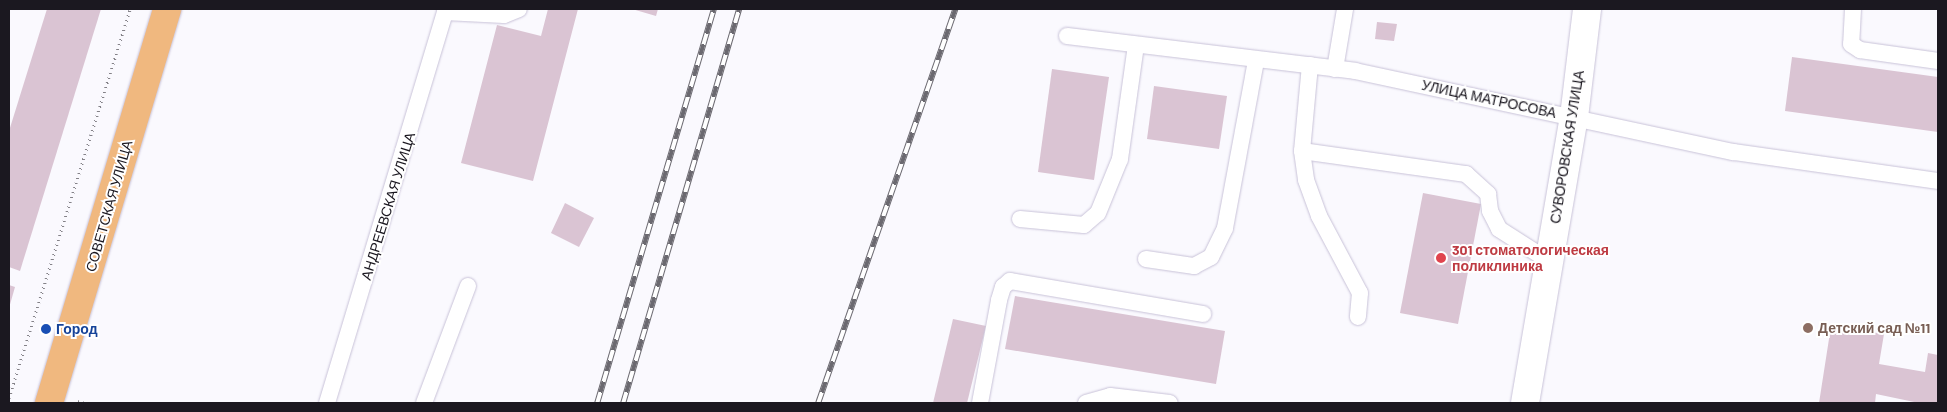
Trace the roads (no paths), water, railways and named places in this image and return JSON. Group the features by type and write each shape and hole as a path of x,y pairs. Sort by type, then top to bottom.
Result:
{"main road":[{"name":"СОВЕТСКАЯ УЛИЦА","path":"50,403 168,9"}],"street":[{"name":"СУВОРОВСКАЯ УЛИЦА","path":"1525,403 1574,116 1587,9"}],"lane":[{"path":"446,10 504,15 519,9"},
{"path":"1335,69 1345,9"},
{"path":"1853,9 1851,44 1860,50 1938,61"},
{"name":"АНДРЕЕВСКАЯ УЛИЦА","path":"327,403 446,10"},
{"name":"УЛИЦА МАТРОСОВА","path":"1067,36 1256,61 1335,69 1574,116 1734,152 1938,180"},
{"path":"1020,219 1084,225 1098,213 1120,159 1136,45"},
{"path":"1146,260 1194,266 1211,257 1225,228 1256,61"},
{"path":"1310,66 1302,151 1306,180 1319,216 1360,293 1358,318"},
{"path":"1302,151 1466,174 1488,194 1490,211 1499,229 1549,261"},
{"path":"980,403 999,300 1003,287 1010,281 1204,314"},
{"path":"424,403 468,286"},
{"path":"1086,403 1110,396 1170,403"}],"railway":[{"path":"597,403 714,9"},
{"path":"623,403 739,9"},
{"path":"818,403 955,9"}],"place":[{"name":"301 стоматологическая поликлиника","path":"1441,258"},
{"name":"Детский сад №11","path":"1808,328"},
{"name":"Город","path":"46,329"}]}
